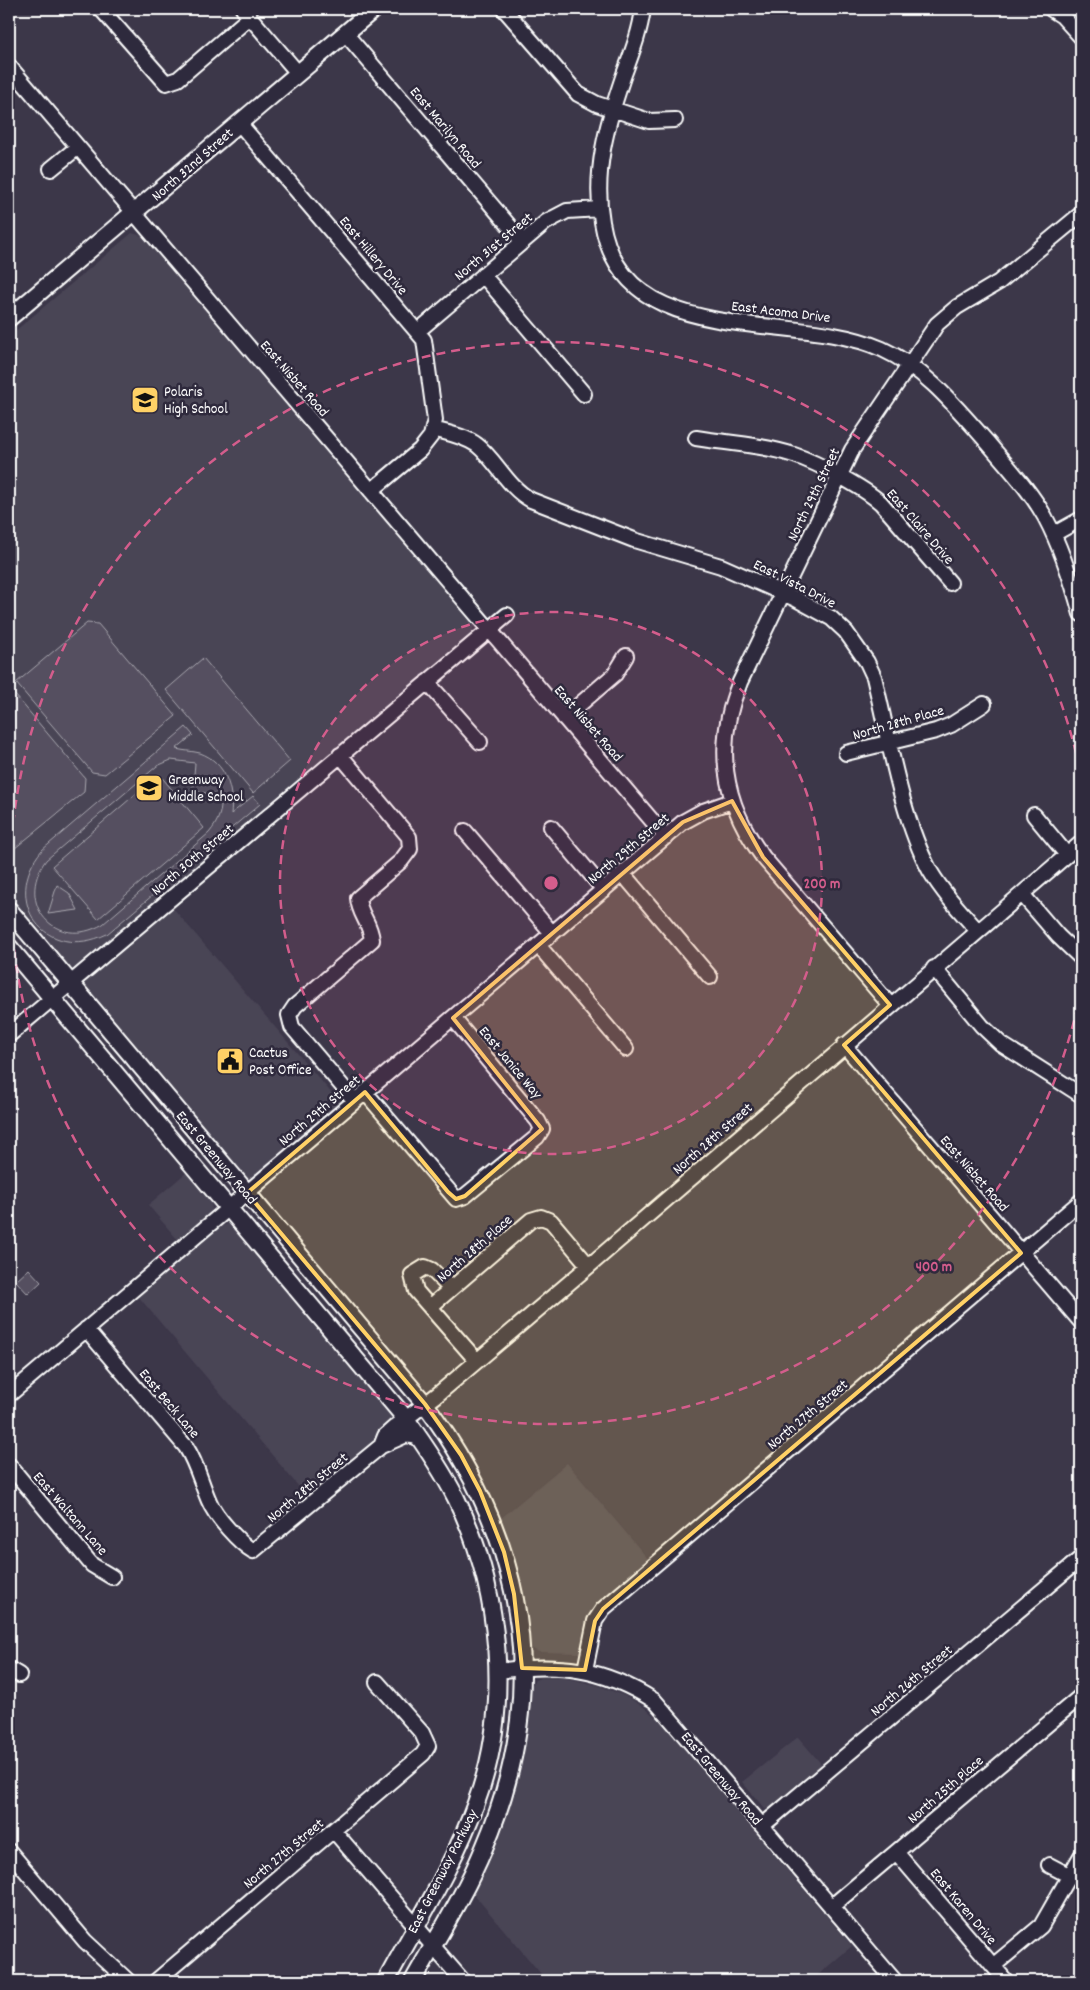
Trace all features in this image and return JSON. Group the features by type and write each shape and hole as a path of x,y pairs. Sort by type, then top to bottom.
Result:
{"main road":[{"name":"North 32nd Street","path":"9,318 374,9"},
{"name":"East Greenway Road","path":"9,910 425,1404"},
{"name":"East Greenway Road","path":"9,947 406,1419"},
{"path":"341,1341 361,1328"},
{"name":"East Greenway Parkway","path":"413,1981 484,1848 509,1776 520,1708 522,1668 514,1594 497,1532 480,1491 461,1456 425,1404"},
{"name":"East Greenway Parkway","path":"386,1981 459,1844 476,1804 486,1774 491,1742 497,1671 491,1599 473,1541 456,1498 436,1462 406,1419"},
{"path":"473,1541 497,1532"},
{"path":"476,1804 496,1813"}],"street":[{"path":"100,9 166,83 178,79 246,13 298,73"},
{"path":"504,9 578,94 612,110 649,121 674,120"},
{"name":"East Acoma Drive","path":"643,9 637,38 612,110 602,149 600,210 604,234 616,262 634,285 655,301 676,311 699,317 818,331 847,337 882,349 909,364 942,391 1018,478 1034,500 1054,534 1081,614"},
{"path":"1051,9 1062,16 1081,37"},
{"name":"East Marilyn Road","path":"345,34 522,242"},
{"name":"East Nisbet Road","path":"9,66 666,837"},
{"name":"East Hillery Drive","path":"239,124 418,331 427,350 434,411 433,429"},
{"path":"51,169 78,147"},
{"name":"North 31st Street","path":"418,331 522,242 556,216 567,211 600,210"},
{"name":"North 29th Street","path":"9,1395 666,837 694,816 732,801 724,753 730,708 852,450 937,324 948,313 1000,282 1081,214"},
{"path":"483,275 584,394"},
{"path":"370,491 420,450 427,442 433,429"},
{"name":"East Vista Drive","path":"433,429 477,445 517,490 531,500 634,540 722,566 831,618 856,644 874,678 908,816 922,854 940,886 978,931"},
{"name":"East Claire Drive","path":"696,438 795,455 871,494 881,503 950,583"},
{"path":"1054,534 1081,519"},
{"path":"488,630 507,615"},
{"name":"North 30th Street","path":"9,1035 488,630"},
{"path":"564,718 615,674 626,656"},
{"path":"427,682 480,742"},
{"name":"North 28th Place","path":"846,753 936,731 952,725 984,704"},
{"path":"340,756 408,837 410,849 401,861 358,898 359,908 371,926 372,940 295,1006 289,1015 292,1027 360,1096"},
{"path":"732,801 747,833 763,857 890,1005"},
{"path":"1034,815 1067,855"},
{"path":"551,827 604,890"},
{"path":"465,831 552,933"},
{"name":"North 28th Street","path":"381,1446 385,1436 478,1361 890,1005 1081,843"},
{"path":"623,874 710,977"},
{"path":"1022,894 1058,936 1081,958"},
{"path":"538,945 626,1049"},
{"path":"934,968 982,1026 1001,1044 1081,1096"},
{"name":"East Janice Way","path":"360,1096 456,1199 465,1196 537,1137 542,1129 538,1121 453,1018"},
{"name":"East Nisbet Road","path":"844,1045 1081,1322"},
{"name":"North 27th Street","path":"585,1670 595,1621 603,1609 1081,1202"},
{"name":"North 28th Place","path":"430,1307 531,1220 541,1217 551,1221 589,1266"},
{"path":"451,1289 432,1270 425,1267 418,1270 412,1276 416,1291 478,1361"},
{"name":"East Beck Lane","path":"86,1329 186,1447 195,1464 210,1504 243,1545 253,1551"},
{"name":"North 28th Street","path":"253,1551 381,1446 406,1435 419,1437"},
{"name":"East Waltann Lane","path":"9,1466 92,1565 112,1577"},
{"name":"North 26th Street","path":"762,1826 1081,1558"},
{"name":"East Greenway Road","path":"497,1671 522,1668 585,1670 611,1677 655,1701 895,1981"},
{"name":"North 27th Street","path":"156,1981 423,1754 428,1746 422,1733 377,1682"},
{"name":"North 25th Place","path":"831,1907 1081,1696"},
{"path":"334,1830 462,1981"},
{"path":"9,1850 85,1941 128,1981"},
{"name":"East Karen Drive","path":"896,1852 1006,1981"},
{"path":"993,1966 1040,1926 1081,1856"},
{"path":"1049,1865 1070,1876"}],"highlighted area":[{"path":"732,801 763,857 890,1005 844,1045 1021,1253 603,1609 595,1621 585,1670 522,1668 514,1594 504,1552 480,1491 461,1455 425,1404 247,1193 365,1092 448,1192 456,1199 465,1196 542,1129 453,1018 683,822"}],"shaded area":[{"name":"Greenway Middle School","path":"132,233 142,236 474,626 472,632 79,967 70,968 66,966 9,898 9,336"},
{"path":"87,623 98,624 176,716 105,774 92,772 16,683"},
{"path":"203,658 290,761 253,793 166,690"},
{"path":"10,689 85,778 84,792 9,853"},
{"path":"186,727 193,735 176,749 200,753 209,757 222,770 231,796 231,814 253,796 260,804 107,934 85,941 65,941 48,934 36,922 28,906 26,888 30,869 42,850","holes":["171,760 195,763 193,787 190,790 194,795 198,792 221,795 219,815 209,833 103,924 86,931 70,932 56,927 45,919 38,907 35,892 37,876 46,860 157,766"]},
{"path":"159,774 204,828 98,919 52,866"},
{"path":"57,885 69,893 78,910 48,914"},
{"path":"173,908 340,1103 252,1178 247,1180 85,991 86,981"},
{"path":"188,1171 210,1198 212,1208 210,1213 178,1240 148,1205"},
{"path":"227,1224 235,1227 393,1418 390,1429 309,1499 138,1296 218,1228"},
{"path":"29,1269 41,1282 28,1294 16,1281"},
{"path":"567,1463 649,1560 594,1608 589,1616 579,1653 539,1652 531,1648 528,1643 520,1584 500,1519"},
{"path":"540,1678 566,1678 597,1685 628,1697 645,1708 661,1722 852,1946 811,1981 547,1981 471,1891 508,1806 519,1769 528,1690 535,1680"},
{"path":"798,1737 824,1767 772,1808 765,1809 742,1782"}],"place":[{"name":"Polaris High School","path":"145,400"},
{"name":"Greenway Middle School","path":"149,788"},
{"name":"Cactus Post Office","path":"230,1061"}]}
